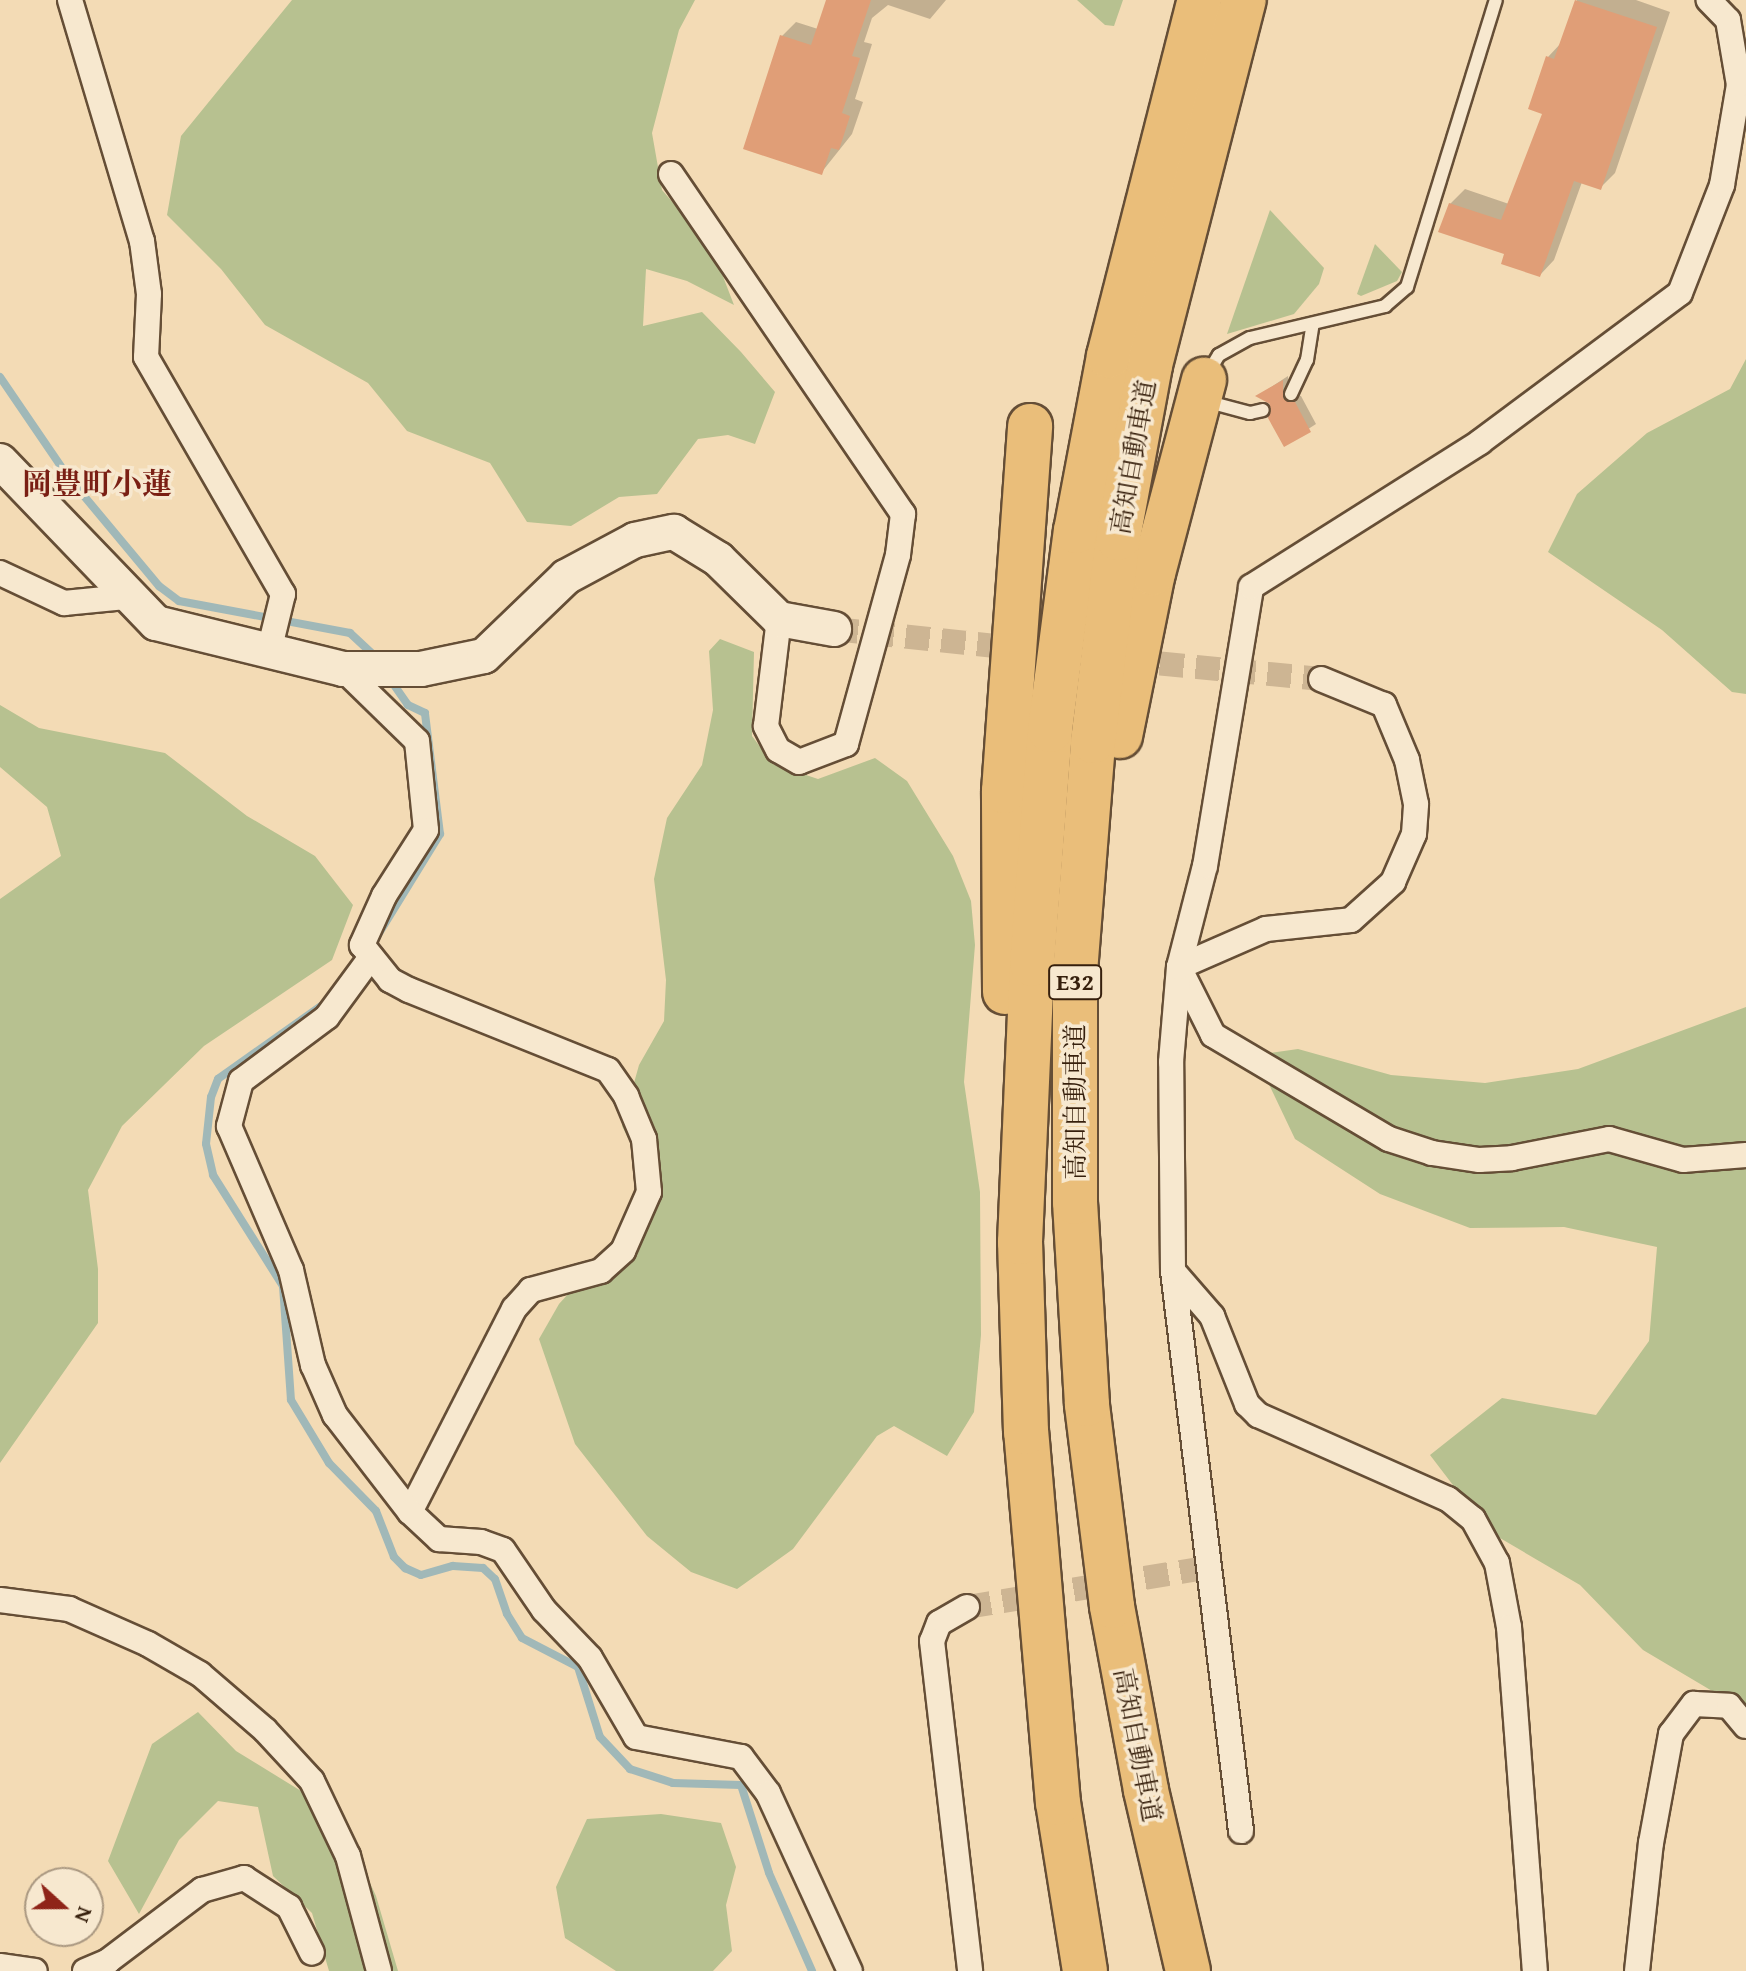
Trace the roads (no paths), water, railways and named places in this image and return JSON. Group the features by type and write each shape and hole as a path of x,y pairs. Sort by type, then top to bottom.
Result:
{"highway":[{"name":"高知自動車道","path":"1085,1971 1058,1803 1039,1625 1020,1242 1032,964 1050,730 1076,531 1109,356 1200,0"},
{"name":"高知自動車道","path":"1188,1971 1146,1790 1112,1606 1087,1404 1075,1202 1075,972 1093,741 1118,538 1150,365 1244,0"},
{"path":"1075,1202 1119,741 1153,573 1201,390"},
{"path":"1020,1242 1004,972 1004,791 1030,426"}],"street":[{"path":"70,0 142,241 149,294 146,357 283,594 274,629"},
{"path":"1241,1831 1204,1568 1173,1271 1171,1062 1179,967 1205,866 1251,587 1480,442 1680,293 1734,184 1739,85 1728,20 1709,0"},
{"path":"671,174 903,514 898,555 846,744 799,762 778,750 766,726 779,619"},
{"path":"0,461 136,596 156,623 274,629 355,669 417,741 426,830 384,896 367,952 327,1017 241,1081 229,1126 291,1270 313,1365 335,1415 410,1512 439,1539 481,1542 503,1550 544,1610 590,1658 636,1737 741,1757 768,1793 850,1971"},
{"path":"355,669 403,669 484,656 566,577 648,535 674,532 718,559 779,619 834,629"},
{"path":"0,573 64,603 136,596"},
{"path":"1179,967 1266,929 1351,920 1393,882 1414,834 1416,804 1407,760 1384,705 1321,679"},
{"path":"367,952 390,980 409,990 608,1070 626,1096 644,1139 649,1192 623,1251 601,1271 531,1290 514,1309 410,1512"},
{"path":"1179,967 1213,1035 1389,1139 1479,1160 1609,1139 1683,1160 1746,1155"},
{"path":"1173,1271 1212,1316 1247,1404 1258,1415 1448,1499 1473,1519 1497,1563 1509,1627 1535,1971"},
{"path":"0,1600 69,1609 148,1644 200,1674 265,1730 312,1781 348,1856 379,1971"},
{"path":"967,1607 939,1623 932,1641 970,1971"},
{"path":"1637,1971 1651,1843 1671,1734 1694,1704 1729,1706 1746,1726"},
{"path":"85,1971 108,1961 202,1890 244,1878 289,1907 312,1953"},
{"path":"0,1966 35,1971"}],"lane":[{"path":"1263,410 1250,413 1201,390 1219,355 1250,338 1385,306 1407,287 1496,0"},
{"path":"1291,394 1307,360 1313,324"}],"waterway":[{"path":"0,377 69,478 159,586 179,601 350,633 379,660"},
{"path":"373,943 440,834 425,713 408,705 390,679"},
{"path":"321,1006 218,1079 211,1097 206,1144 213,1175 283,1286 291,1400 329,1463 376,1511 394,1557 405,1568 421,1575 453,1566 483,1568 495,1579 507,1614 522,1638 578,1667 600,1737 630,1769 673,1783 741,1785 769,1873 812,1971"}],"tunnel":[{"path":"834,629 1024,649"},
{"path":"1124,660 1321,679"},
{"path":"967,1607 1199,1569"}],"district":[{"name":"岡豊町小蓮","path":"97,483"}]}
